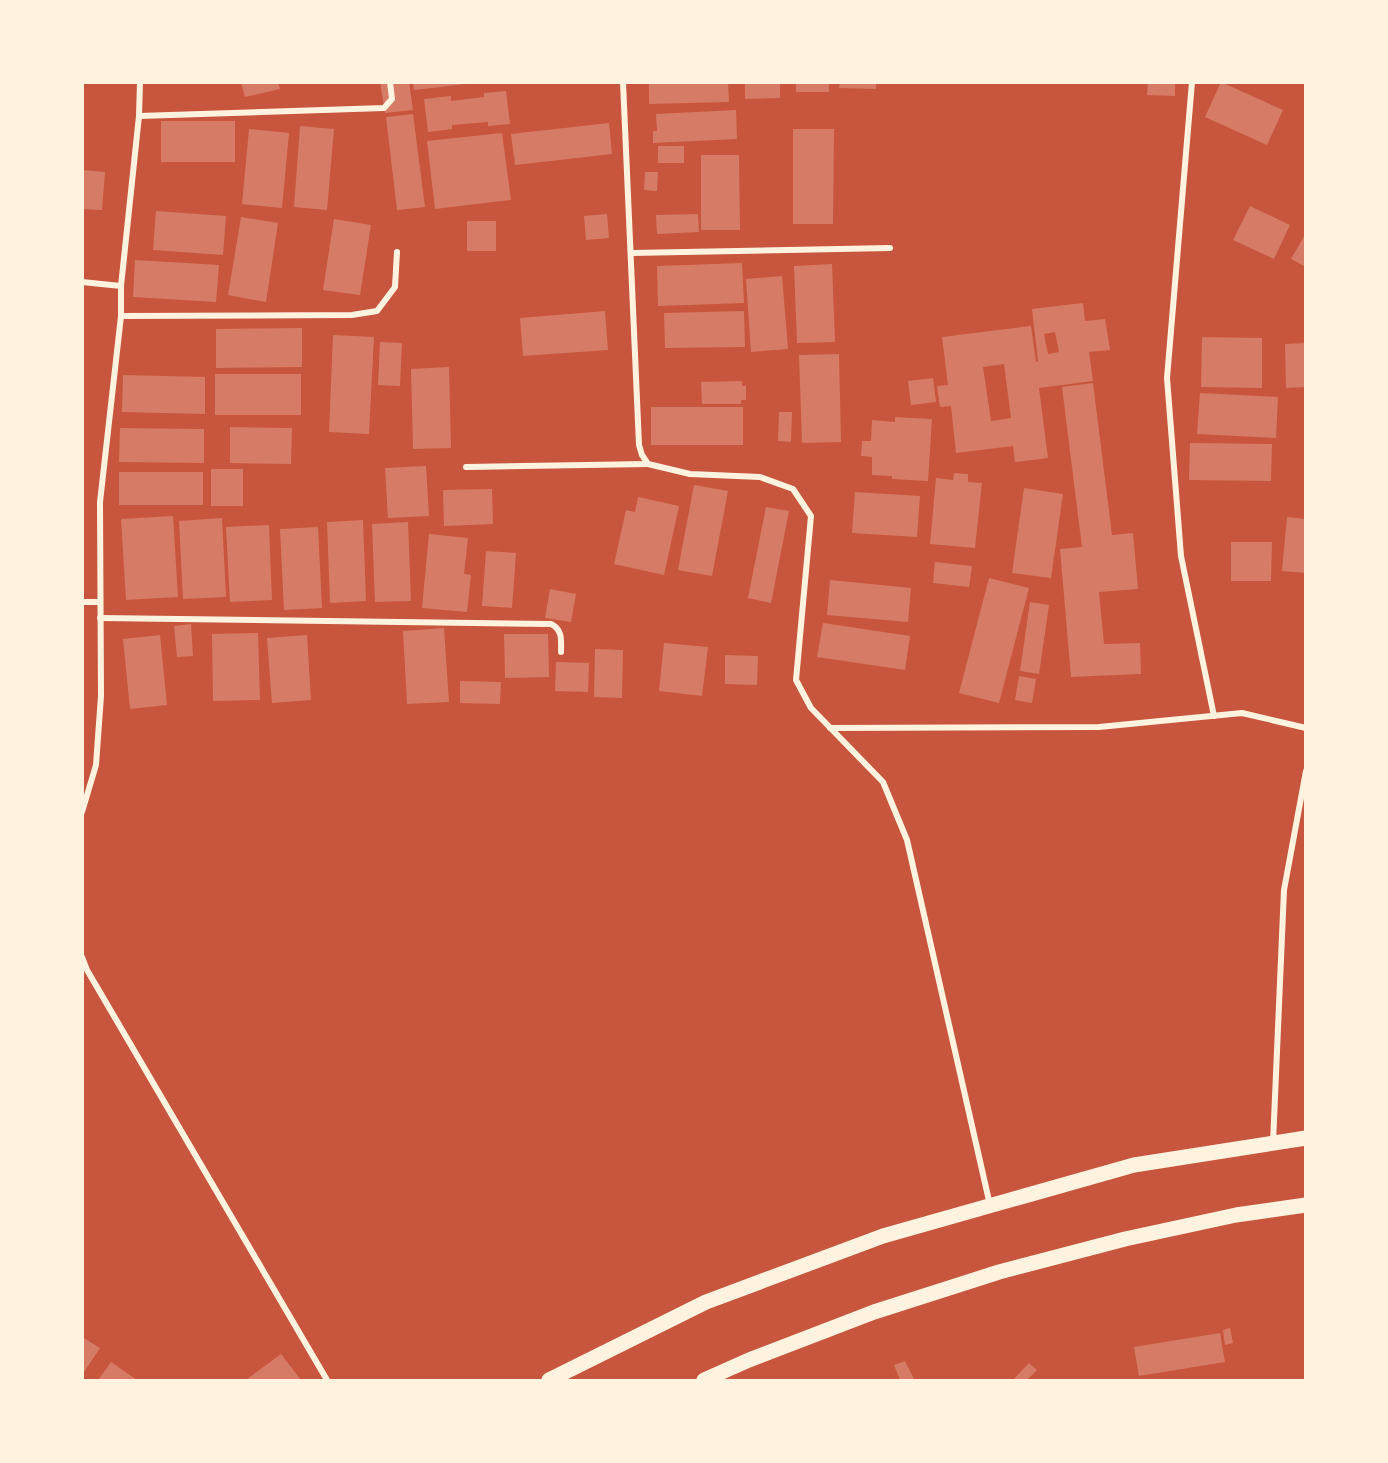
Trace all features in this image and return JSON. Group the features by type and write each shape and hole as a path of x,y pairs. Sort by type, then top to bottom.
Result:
{"main road":[{"path":"549,1380 706,1302 883,1236 1134,1166 1305,1138"},
{"path":"704,1380 748,1360 874,1312 999,1272 1125,1239 1236,1215 1305,1205"}],"street":[{"path":"82,812 96,765 101,696 100,502 122,316 121,286 139,116 140,82"},
{"path":"139,116 384,108 392,99 390,82"},
{"path":"623,82 639,446 648,464"},
{"path":"1192,82 1167,378 1181,556 1214,716"},
{"path":"631,253 890,248"},
{"path":"122,316 352,315 377,311 395,287 397,252"},
{"path":"82,282 121,286"},
{"path":"466,467 648,464 690,474 760,477 793,489 811,516 796,680 811,708 883,782 907,840 990,1206"},
{"path":"82,602 100,602"},
{"path":"100,618 551,624 561,632 561,652"},
{"path":"830,728 1099,727 1242,713 1305,728"},
{"path":"1273,1143 1284,890 1305,771"},
{"path":"82,957 87,970 327,1380"}],"building":[{"path":"241,82 278,82 280,89 245,97"},
{"path":"380,82 409,82 413,110 385,113"},
{"path":"413,82 465,82 465,84 414,90"},
{"path":"649,82 728,82 729,102 649,104"},
{"path":"745,82 780,82 780,98 745,99"},
{"path":"796,82 829,82 829,92 796,92"},
{"path":"840,82 876,82 876,89 839,88"},
{"path":"1148,82 1175,82 1175,96 1147,95"},
{"path":"1221,82 1283,110 1267,145 1205,117"},
{"path":"506,91 510,124 488,126 488,122 452,125 452,129 428,132 424,99 451,96 451,101 484,97 484,93"},
{"path":"736,110 737,139 653,143 653,131 657,131 656,114"},
{"path":"413,114 425,207 397,210 386,117"},
{"path":"161,121 235,121 235,162 161,162"},
{"path":"609,123 612,154 515,165 511,134"},
{"path":"300,126 334,129 327,210 294,207"},
{"path":"249,129 289,133 282,208 242,204"},
{"path":"793,129 834,129 833,224 793,224"},
{"path":"502,133 511,200 435,209 427,141"},
{"path":"658,146 684,146 684,163 658,163"},
{"path":"701,155 739,155 740,230 701,230"},
{"path":"82,170 105,172 102,210 82,209"},
{"path":"645,172 658,172 657,191 644,190"},
{"path":"1250,206 1290,225 1274,259 1233,240"},
{"path":"156,211 226,216 223,255 153,250"},
{"path":"607,214 609,238 586,240 584,216"},
{"path":"698,214 699,232 657,234 656,215"},
{"path":"241,217 278,223 266,302 228,295"},
{"path":"334,219 371,225 360,295 323,290"},
{"path":"467,221 496,221 496,251 467,251"},
{"path":"1306,233 1306,267 1291,259"},
{"path":"135,260 219,265 216,302 133,297"},
{"path":"742,263 744,303 658,306 657,266"},
{"path":"832,264 835,342 797,343 794,266"},
{"path":"782,276 788,349 751,352 746,279"},
{"path":"1083,303 1085,321 1105,319 1110,350 1089,352 1093,381 1039,388 1048,458 1015,462 1013,446 956,453 951,406 940,407 937,386 948,385 942,337 1031,326 1036,362 1038,361 1032,309","holes":["1055,332 1059,352 1048,354 1044,334","1004,364 1011,418 991,421 983,367"]},
{"path":"605,311 608,350 523,356 520,318"},
{"path":"744,311 745,347 665,348 664,313"},
{"path":"302,328 302,367 216,368 216,329"},
{"path":"333,335 374,337 369,434 329,432"},
{"path":"1202,337 1262,338 1262,388 1201,387"},
{"path":"380,342 402,343 400,386 378,385"},
{"path":"1306,343 1306,387 1286,388 1285,344"},
{"path":"839,354 841,442 802,443 799,355"},
{"path":"449,367 451,448 413,449 411,369"},
{"path":"215,374 301,374 301,415 215,415"},
{"path":"123,375 205,377 205,414 122,412"},
{"path":"933,378 936,402 911,405 908,381"},
{"path":"742,381 742,386 746,386 746,400 741,400 741,404 702,404 701,382"},
{"path":"1093,383 1112,535 1133,533 1138,589 1099,592 1104,644 1140,643 1141,674 1071,677 1060,549 1082,547 1062,387"},
{"path":"1200,393 1278,397 1276,438 1197,434"},
{"path":"651,407 743,407 743,445 651,445"},
{"path":"779,412 792,412 791,442 778,441"},
{"path":"895,417 932,419 928,481 892,479 892,476 872,475 872,457 861,456 862,441 871,441 872,420 895,422"},
{"path":"230,427 292,428 291,464 230,463"},
{"path":"120,428 204,429 204,463 119,462"},
{"path":"1190,443 1272,444 1271,481 1189,480"},
{"path":"426,466 429,516 388,518 385,468"},
{"path":"211,469 243,469 243,506 211,506"},
{"path":"119,472 203,472 203,505 119,505"},
{"path":"954,473 968,474 968,482 982,483 975,548 930,544 936,478 953,480"},
{"path":"694,485 728,491 712,576 678,570"},
{"path":"1024,488 1063,494 1051,578 1012,573"},
{"path":"492,489 493,524 444,526 443,490"},
{"path":"855,492 920,496 917,537 852,533"},
{"path":"638,497 679,506 664,575 614,564 626,510 635,512"},
{"path":"766,507 789,511 771,603 748,598"},
{"path":"173,516 178,597 126,600 121,519"},
{"path":"1287,517 1306,519 1306,573 1282,571"},
{"path":"222,518 226,597 183,599 179,521"},
{"path":"363,520 366,601 330,603 327,522"},
{"path":"408,522 411,601 375,602 372,524"},
{"path":"269,525 272,600 230,602 226,527"},
{"path":"318,527 322,608 284,610 280,529"},
{"path":"429,534 468,538 464,574 471,575 467,612 422,608"},
{"path":"1231,542 1272,542 1271,581 1231,581"},
{"path":"486,551 516,553 512,608 482,606"},
{"path":"935,562 972,566 969,587 933,583"},
{"path":"989,578 1029,588 999,703 959,693"},
{"path":"830,580 911,588 908,622 827,615"},
{"path":"550,589 576,594 571,622 545,618"},
{"path":"1030,602 1049,605 1039,674 1020,671"},
{"path":"823,623 910,636 905,670 817,657"},
{"path":"191,624 193,656 177,657 174,626"},
{"path":"444,628 449,702 407,704 403,631"},
{"path":"258,633 260,700 213,701 212,634"},
{"path":"504,634 548,634 549,677 505,678"},
{"path":"160,635 167,705 130,709 123,639"},
{"path":"307,635 311,700 272,703 267,638"},
{"path":"664,643 708,647 702,696 659,691"},
{"path":"595,649 623,650 622,698 594,697"},
{"path":"725,655 758,656 757,685 725,684"},
{"path":"556,662 589,663 588,692 555,691"},
{"path":"1019,676 1036,679 1032,703 1015,700"},
{"path":"460,681 501,682 500,704 460,703"},
{"path":"1230,1328 1233,1343 1225,1345 1223,1330"},
{"path":"1220,1333 1225,1362 1139,1376 1134,1347"},
{"path":"82,1337 100,1348 82,1375"},
{"path":"281,1354 301,1380 246,1380"},
{"path":"905,1361 914,1379 900,1380 894,1365"},
{"path":"111,1362 137,1380 98,1380"},
{"path":"1029,1363 1037,1370 1027,1380 1013,1380"}]}
